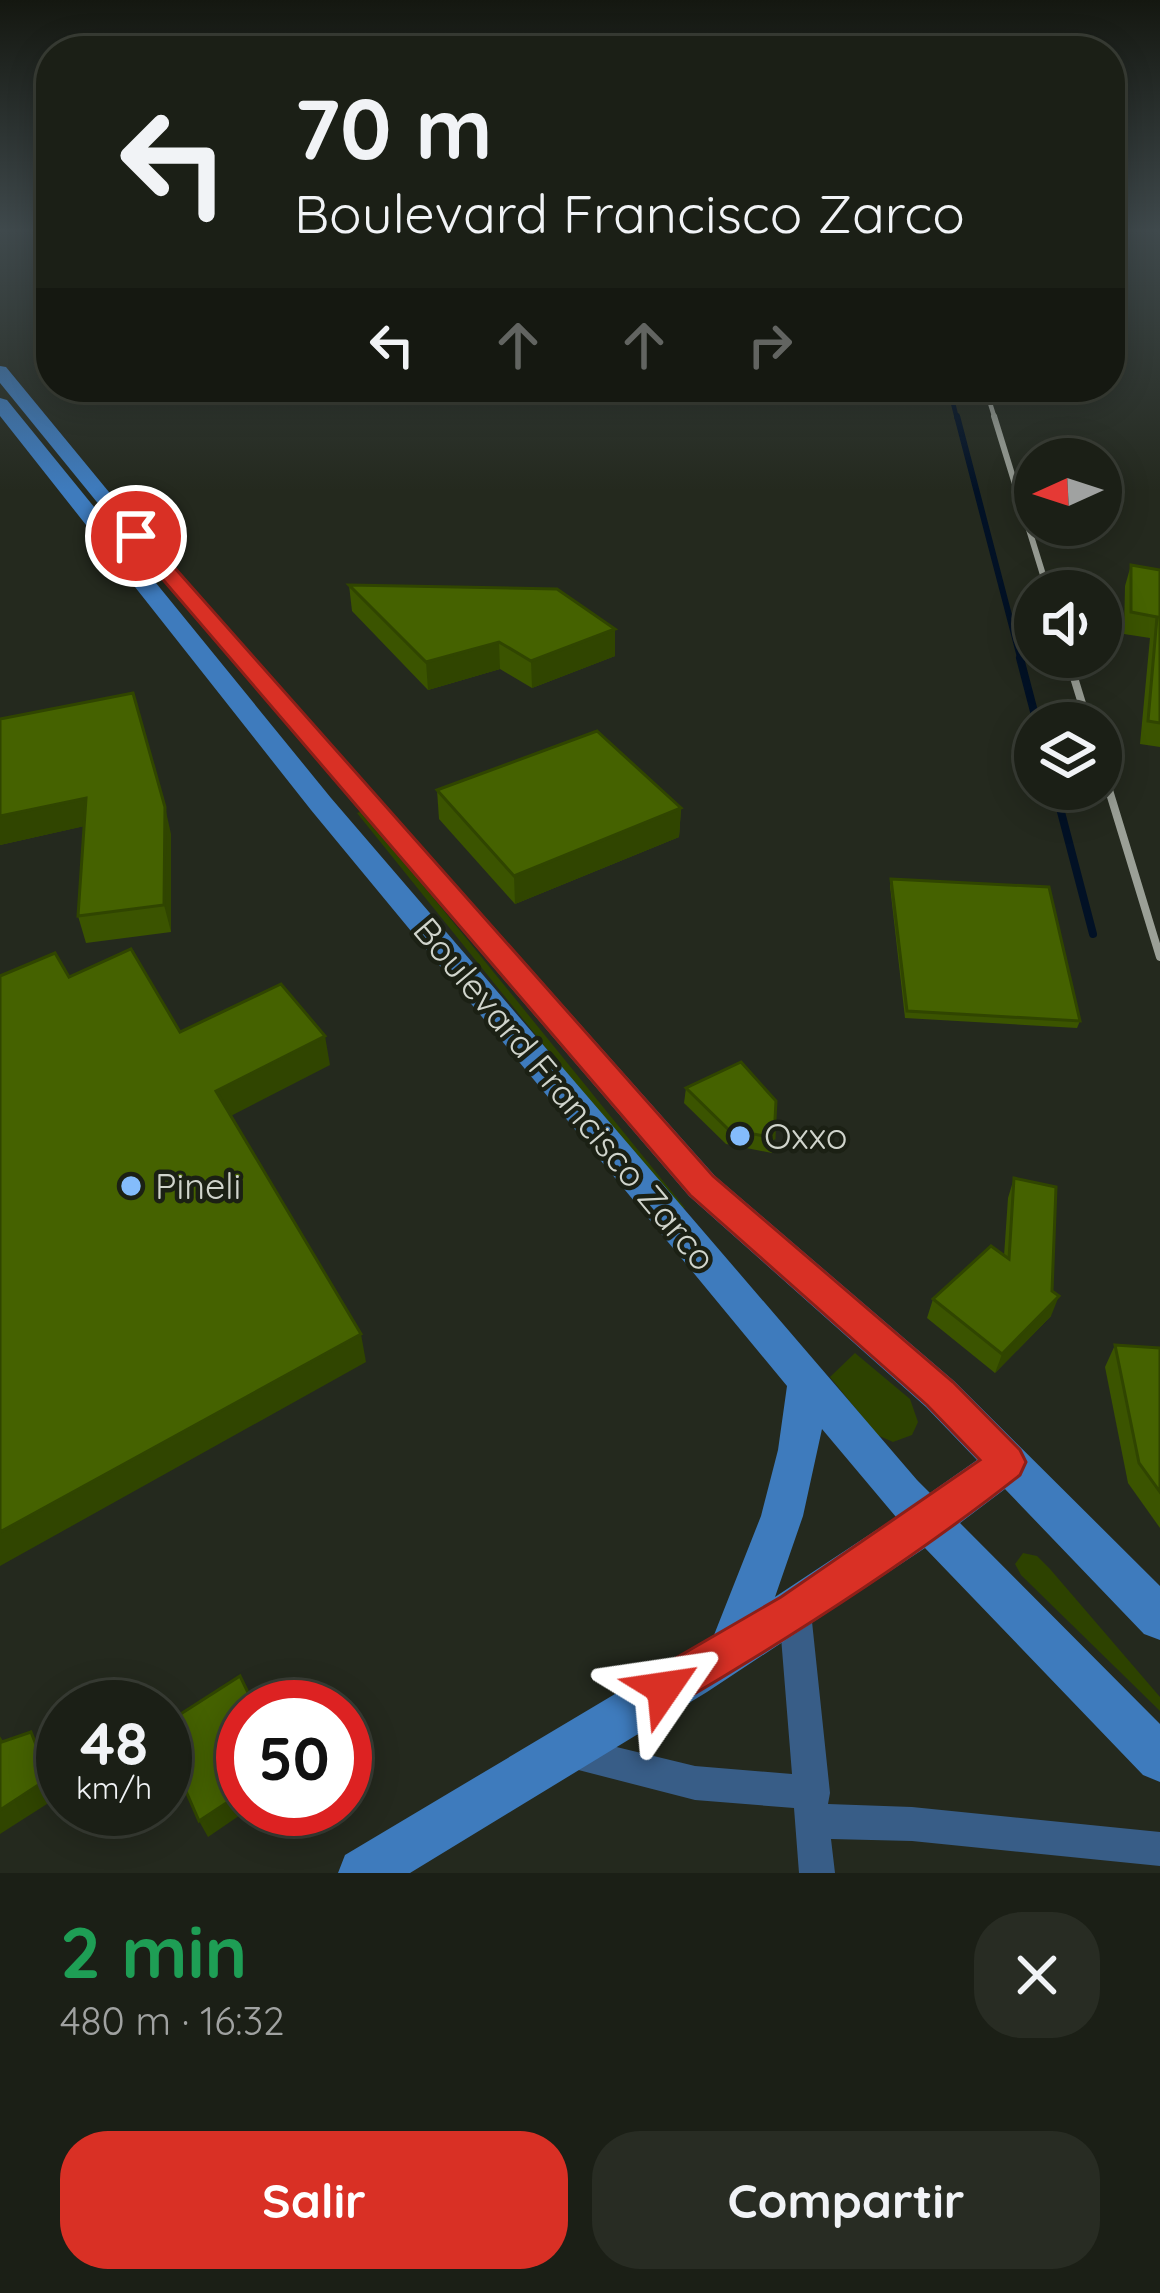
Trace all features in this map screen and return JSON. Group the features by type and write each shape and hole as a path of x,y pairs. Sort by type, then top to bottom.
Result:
{"main road":[{"name":"Boulevard Francisco Zarco","path":"4,391 123,540 321,804 807,1380 929,1522 1160,1758"},
{"name":"Boulevard Francisco Zarco","path":"123,540 356,790 701,1186 940,1394 1160,1618"},
{"path":"321,804 356,790"},
{"path":"732,1647 778,1540 795,1480 807,1380"},
{"path":"363,1873 795,1612 929,1522 1007,1462"}],"street":[{"path":"795,1612 818,1873"},
{"path":"563,1751 695,1783 912,1824 1160,1849"}],"green space":[{"path":"363,811 685,1208 675,1208 357,813"},
{"path":"855,1353 910,1399 918,1422 912,1435 893,1442 877,1435 830,1377"},
{"path":"1023,1553 1037,1556 1050,1569 1160,1697 1160,1711 1021,1575 1015,1564"}],"building":[{"path":"1131,565 1160,570 1160,723 1148,721 1157,617 1131,612"},
{"path":"349,585 557,589 615,629 531,661 499,642 426,662"},
{"path":"133,693 165,807 164,905 78,916 86,798 0,816 0,719"},
{"path":"597,731 681,808 514,876 437,790"},
{"path":"891,879 1049,887 1080,1021 907,1011"},
{"name":"Pineli","path":"131,949 180,1032 281,984 325,1036 216,1091 361,1334 0,1532 0,976 55,953 69,977"},
{"path":"741,1062 776,1101 774,1138 728,1129 686,1088"},
{"path":"1014,1178 1056,1187 1052,1291 1059,1296 1002,1354 933,1299 991,1246 1009,1259"},
{"path":"1115,1345 1160,1348 1160,1492 1139,1463"},
{"path":"216,1691 216,1810 199,1821 192,1805 192,1707"},
{"path":"31,1732 36,1745 36,1786 0,1810 0,1739"}],"waterway":[{"path":"953,402 957,419"},
{"path":"957,416 1014,634"},
{"path":"1025,678 1032,702"},
{"path":"1061,810 1093,934"}],"railway":[{"path":"990,402 995,419"},
{"path":"994,416 1042,570"},
{"path":"1074,678 1082,702"},
{"path":"1115,810 1160,957"}],"place":[{"name":"Oxxo","path":"740,1136"},
{"name":"Pineli","path":"131,1186"}],"route":[{"path":"136,536 701,1186 940,1394 1007,1462 929,1522 795,1612 664,1688"}]}
